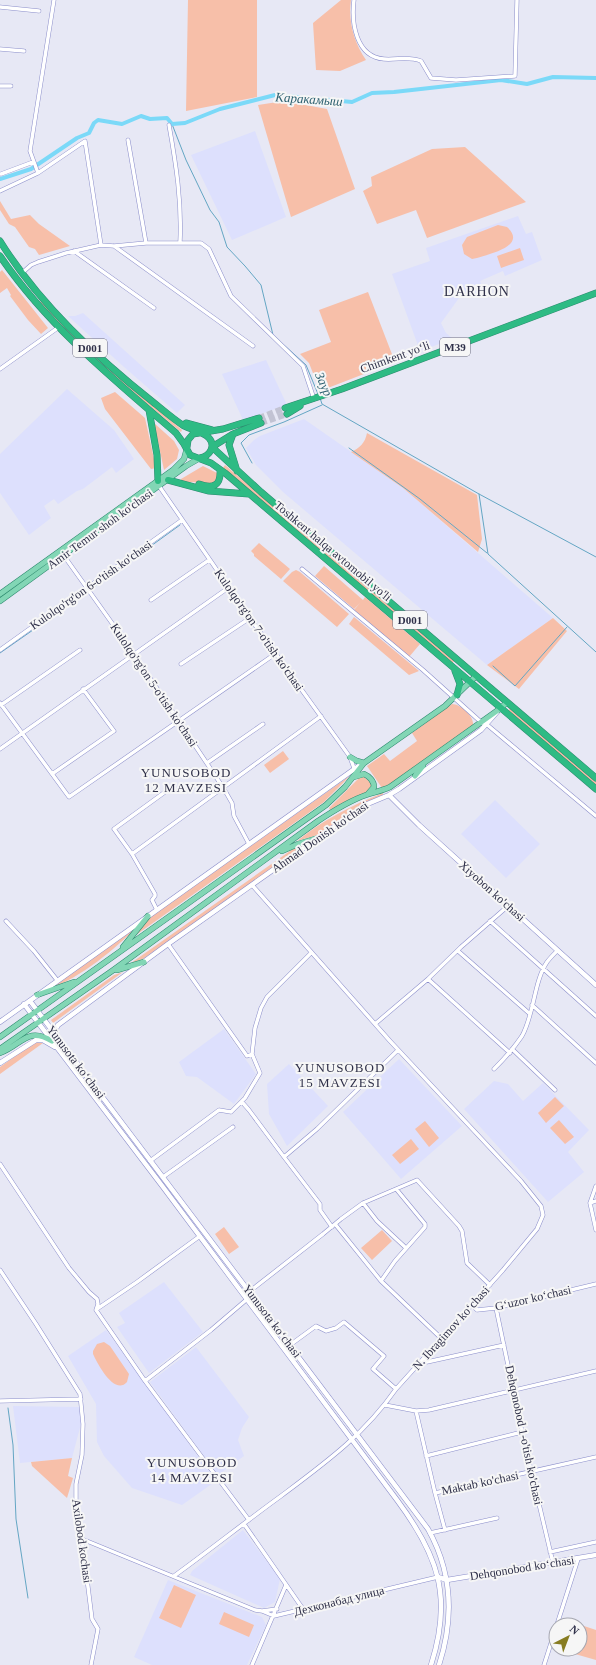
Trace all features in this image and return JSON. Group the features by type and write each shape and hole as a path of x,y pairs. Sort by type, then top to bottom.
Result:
{"highway":[{"name":"Toshkent halqa avtomobil yo'li","path":"0,241 40,295 93,350 172,418 185,426 204,434 210,439 212,447 237,471 596,778"},
{"name":"Toshkent halqa avtomobil yo'li","path":"1,258 34,300 59,327 87,356 176,433 187,447 190,455 200,458 220,470 596,789"},
{"name":"Chimkent yo‘li","path":"286,411 314,399 596,293"},
{"path":"34,300 40,295"},
{"path":"149,410 157,455 159,484"},
{"path":"172,418 195,426 217,430"},
{"path":"187,447 186,443 190,437 197,433 260,421 224,439 212,447 209,453 200,458"},
{"path":"233,434 229,445 237,471"},
{"path":"224,439 220,444 220,448 225,460"},
{"path":"190,486 193,484 207,486 215,485 220,479 220,470"},
{"path":"168,480 209,491 249,494"},
{"path":"452,666 459,681 456,696"}],"main road":[{"name":"Amir Temur shoh ko'chasi","path":"0,601 64,556 159,484 182,461 187,447"},
{"name":"Amir Temur shoh ko'chasi","path":"1,592 159,484 168,480 200,458"},
{"name":"Ahmad Donish ko'chasi","path":"0,1037 333,800 364,763 456,696 476,676"},
{"name":"Ahmad Donish ko'chasi","path":"0,1050 112,971 324,817 367,794 379,792 390,787 484,724 507,702"},
{"name":"Ahmad Donish ko'chasi","path":"57,1038 55,1030 58,1025 168,944 365,805 389,795 481,730 484,724"},
{"path":"350,757 364,763"},
{"path":"415,776 426,762"},
{"name":"Ahmad Donish ko'chasi","path":"0,1022 249,844 354,774 364,774 370,778 374,784 374,787 367,794"},
{"name":"Xiyobon ko'chasi","path":"389,795 419,825 596,985"},
{"path":"272,855 298,844 318,838"},
{"path":"119,952 148,916"},
{"path":"112,971 144,962"},
{"path":"37,996 82,978"},
{"name":"Yunusota koʻchasi","path":"30,1001 414,1508 430,1533 440,1555 447,1580 449,1604 448,1627 439,1665"},
{"name":"Yunusota koʻchasi","path":"24,1004 246,1297 414,1523 428,1548 438,1577 441,1604 440,1632 431,1665"},
{"path":"0,1053 9,1050 32,1035 41,1035 52,1041"},
{"path":"0,1063 31,1042 42,1040 59,1050"},
{"name":"Dehqonobod koʻchasi","path":"447,1580 596,1555"},
{"path":"438,1577 447,1580"},
{"path":"439,1586 447,1580"}],"street":[{"path":"38,173 30,151 54,0"},
{"path":"354,0 354,25 358,41 367,53 384,59 412,58 421,61 431,78 456,80 515,76 517,0"},
{"path":"0,8 39,11"},
{"path":"0,49 24,51"},
{"path":"0,86 11,86"},
{"path":"169,126 179,182 181,222 180,242"},
{"path":"0,191 38,173 85,140 101,245"},
{"path":"128,140 146,242"},
{"path":"1,174 33,162"},
{"path":"22,272 31,265 74,251 101,245 114,246 146,242 201,243 209,249 230,296 303,366 314,399"},
{"path":"114,246 253,346"},
{"path":"74,251 154,308"},
{"path":"0,369 59,327"},
{"name":"Kulolqo'rg'on 7-o'tish ko'chasi","path":"159,484 228,588 350,757 354,774"},
{"name":"Kulolqo'rg'on 6-o'tish ko'chasi","path":"0,650 182,520"},
{"name":"Kulolqo'rg'on 5-o'tish ko'chasi","path":"60,551 134,654 224,789 232,803 234,816 249,844"},
{"path":"151,600 209,560"},
{"path":"302,569 456,696 484,724 596,816"},
{"path":"0,749 228,588"},
{"path":"1,592 6,597"},
{"path":"181,664 250,618"},
{"path":"80,650 1,704 69,797 275,654"},
{"path":"52,774 114,731 83,689"},
{"path":"132,854 224,789 321,716"},
{"path":"207,763 263,724"},
{"path":"157,910 152,900 155,894 132,854 114,828 165,792"},
{"path":"252,885 311,954 398,1050 317,1129 284,1157"},
{"path":"375,1024 428,979 458,950 508,906"},
{"path":"6,921 34,951 57,980"},
{"path":"490,921 596,1016"},
{"path":"168,944 247,1056 252,1054"},
{"path":"458,950 530,1014"},
{"path":"494,1069 511,1051 522,1035 530,1014 543,969 547,962 558,951"},
{"path":"150,1161 219,1110 230,1112 242,1102 260,1073 252,1054 255,1028 261,1008 267,997 311,954"},
{"path":"428,979 555,1090"},
{"path":"532,1005 596,1063"},
{"name":"N. Ibragimov koʻchasi","path":"174,1576 321,1466 358,1435 386,1405 396,1389 490,1285 534,1232 542,1220 543,1213 541,1206 500,1157 398,1050"},
{"path":"242,1102 250,1110 320,1204 320,1210 381,1281 442,1339"},
{"path":"163,1177 233,1127"},
{"path":"0,1164 69,1268 96,1299 98,1304 96,1310"},
{"path":"144,1380 211,1330 246,1297 363,1203 397,1190 416,1180 419,1181 459,1226 462,1231 467,1263 490,1285"},
{"path":"596,1186 590,1203 596,1230"},
{"path":"381,1281 406,1248 424,1229 425,1225 397,1190"},
{"path":"590,1203 596,1201"},
{"path":"363,1203 377,1221 406,1248"},
{"path":"96,1310 138,1282 200,1236"},
{"name":"Axilobod kochasi","path":"0,1270 61,1364 77,1390 81,1400 83,1424 82,1455 76,1484 76,1506 82,1539 92,1619 98,1629 91,1665"},
{"name":"Gʻuzor koʻchasi","path":"472,1305 477,1310 496,1308 596,1284"},
{"name":"Dehqonobod 1-o'tish ko'chasi","path":"496,1308 522,1432 553,1563"},
{"path":"96,1310 144,1380 249,1520"},
{"path":"290,1345 316,1326 326,1331 336,1328 344,1322 384,1356 373,1369 396,1389"},
{"path":"424,1359 427,1362 504,1345"},
{"path":"386,1405 416,1411 429,1410 596,1371"},
{"path":"0,1401 81,1400"},
{"path":"416,1411 445,1530"},
{"path":"426,1456 522,1432"},
{"name":"Maktab ko'chasi","path":"435,1493 596,1457"},
{"path":"430,1533 497,1518"},
{"path":"244,1524 304,1609"},
{"path":"82,1539 255,1610 274,1616"},
{"path":"550,1552 596,1542"},
{"path":"544,1665 578,1559"},
{"name":"Дехконабад улица","path":"274,1616 438,1577"},
{"path":"252,1665 286,1585"},
{"path":"262,1611 277,1609"}],"shaded area":[{"path":"188,0 257,0 257,97 186,111"},
{"path":"341,0 351,0 350,16 353,32 358,46 366,60 340,71 316,70 313,23"},
{"path":"284,101 327,109 355,189 291,217 258,105"},
{"path":"255,131 286,217 232,240 191,155"},
{"path":"465,147 526,202 427,238 416,210 377,224 363,191 372,186 371,177 432,149"},
{"path":"0,201 11,219 30,215 39,224 70,246 39,255 35,249 29,247 15,227 9,224 0,210"},
{"path":"518,216 526,234 532,232 542,260 505,276 503,271 480,281 484,291 474,296 472,292 459,298 441,323 446,333 453,339 420,351 392,274 430,261 426,248"},
{"path":"498,225 507,227 512,234 513,239 510,244 497,251 477,258 472,259 464,254 462,245 467,237"},
{"path":"520,248 524,260 501,268 497,256"},
{"path":"2,270 48,328 41,334 28,320 10,296 11,295 7,288 0,293 0,272"},
{"path":"368,292 395,362 320,391 309,363 300,354 331,342 319,310"},
{"path":"42,301 120,378 182,430 181,432 126,386 73,337 40,302"},
{"path":"83,313 185,405 177,413 68,316 75,316"},
{"path":"266,360 287,405 243,420 222,374"},
{"path":"67,389 114,430 134,459 116,473 112,467 83,489 77,491 58,504 54,499 44,506 51,518 29,535 0,493 0,454"},
{"path":"115,392 145,418 156,468 151,469 105,409 101,398"},
{"path":"304,419 403,488 553,618 487,665 283,492 256,465 246,448 254,440 260,436"},
{"path":"154,423 174,441 179,450 177,459 164,470"},
{"path":"367,433 477,495 482,539 478,552 403,488 351,452 362,445"},
{"path":"225,465 454,661 452,664 223,468"},
{"path":"203,466 217,473 214,482 208,484 191,482 189,484 181,482 181,479"},
{"path":"259,543 290,569 281,579 254,556 251,551"},
{"path":"324,566 363,600 365,597 420,644 409,657 354,610 360,603 354,609 315,576"},
{"path":"296,570 349,614 337,627 283,581"},
{"path":"354,617 419,671 409,675 349,624"},
{"path":"553,618 567,631 519,689 487,665"},
{"path":"452,704 459,706 470,715 473,726 391,784 382,788 367,766 384,754 390,761 417,741 412,733"},
{"path":"510,708 596,782 596,786 508,711"},
{"path":"283,751 289,759 270,773 264,765"},
{"path":"351,775 324,802 136,935 150,917"},
{"path":"363,776 372,784 371,790 330,810 329,808 360,777"},
{"path":"383,793 383,795 364,803 318,835 297,841 317,826 338,814"},
{"path":"495,800 540,844 506,878 461,834"},
{"path":"306,844 143,959 131,963 297,846"},
{"path":"138,925 120,943 98,961 62,984 51,988"},
{"path":"123,972 53,1023 51,1020 114,975"},
{"path":"224,1029 256,1074 234,1104 197,1077 186,1076 179,1062"},
{"path":"35,1042 43,1043 0,1074 0,1067"},
{"path":"399,1059 462,1126 401,1179 343,1112"},
{"path":"289,1064 328,1106 287,1146 269,1114 267,1084"},
{"path":"494,1081 508,1084 523,1101 543,1083 589,1130 568,1152 584,1172 548,1202 464,1109"},
{"path":"555,1097 564,1106 546,1123 538,1113"},
{"path":"559,1120 574,1137 565,1144 550,1128"},
{"path":"425,1121 439,1138 429,1147 415,1129"},
{"path":"411,1139 419,1149 400,1164 392,1155"},
{"path":"224,1227 239,1247 229,1254 215,1234"},
{"path":"382,1230 392,1241 372,1260 361,1248"},
{"path":"164,1282 203,1332 149,1373 117,1327 125,1323 119,1313"},
{"path":"106,1330 216,1481 182,1505 132,1488 104,1456 97,1442 96,1404 68,1356"},
{"path":"104,1342 110,1346 129,1374 127,1382 122,1385 117,1385 107,1377 93,1354 97,1344"},
{"path":"196,1347 249,1417 242,1428 238,1440 244,1456 218,1475 150,1382"},
{"path":"13,1406 79,1407 82,1420 72,1458 20,1463"},
{"path":"72,1458 68,1476 73,1478 67,1498 32,1466 31,1462"},
{"path":"243,1530 280,1579 275,1602 264,1608 190,1575 192,1571"},
{"path":"168,1580 262,1617 266,1625 247,1665 152,1665 134,1657"},
{"path":"174,1585 196,1595 181,1628 159,1618"},
{"path":"224,1612 254,1625 249,1637 219,1624"},
{"path":"588,1627 596,1630 596,1660 586,1657 588,1657"}],"waterway":[{"name":"Каракамыш","path":"0,179 31,169 77,138 89,133 94,123 98,120 122,124 141,116 150,119 167,118 172,124 185,123 220,109 275,95 352,102 372,93 394,92 501,80 527,84 553,77 596,78"},
{"name":"Заур","path":"172,124 186,160 210,210 219,222 227,247 261,285 273,335 306,365 318,394"},
{"name":"Заур","path":"320,398 322,404 479,494 596,557"},
{"path":"252,463 241,443 249,435 284,422 322,405"},
{"path":"349,448 420,499 487,553"},
{"path":"479,494 488,554 596,652"},
{"path":"90,590 180,525"},
{"path":"0,653 86,593"},
{"path":"493,666 515,686 567,627"},
{"path":"8,1408 13,1445 16,1519 28,1598"}],"tunnel":[{"path":"259,418 285,408"},
{"path":"261,423 287,414"}],"district":[{"name":"DARHON","path":"477,291"},
{"name":"YUNUSOBOD 12 MAVZESI","path":"186,780"},
{"name":"YUNUSOBOD 15 MAVZESI","path":"340,1074"},
{"name":"YUNUSOBOD 14 MAVZESI","path":"192,1470"}]}
